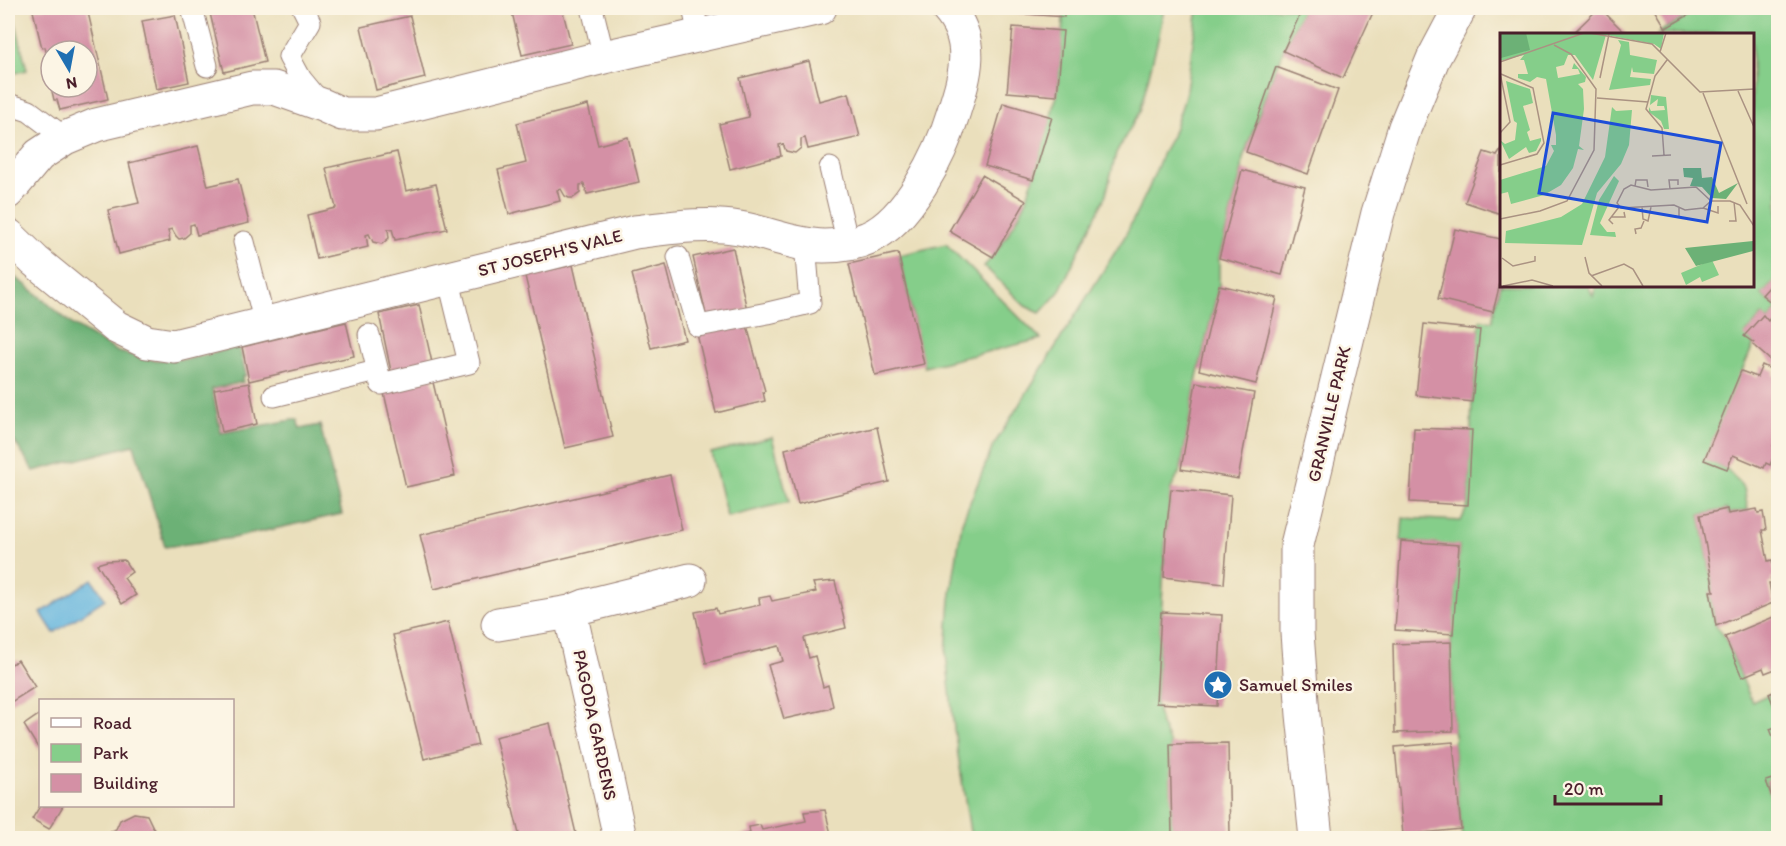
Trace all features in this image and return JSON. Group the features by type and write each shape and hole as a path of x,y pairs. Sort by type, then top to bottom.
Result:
{"street":[{"path":"8,192 39,155 64,138 96,125 252,88 274,87 342,114 376,114 604,57 696,21 820,8"},
{"name":"ST JOSEPH'S VALE","path":"8,235 35,261 116,327 147,342 174,346 635,232 689,226 738,227 806,244 824,246 848,244 868,238 890,225 914,197 949,127 963,83 967,60 965,38 957,18 947,8"},
{"name":"GRANVILLE PARK","path":"1316,838 1297,633 1297,545 1378,213 1405,127 1433,59 1460,8"},
{"path":"498,624 570,612 585,606 690,580"},
{"name":"PAGODA GARDENS","path":"570,612 620,838"}],"lane":[{"path":"192,8 207,66"},
{"path":"303,8 310,22 290,57 301,79 322,105"},
{"path":"592,8 604,57"},
{"path":"8,104 29,111 64,138"},
{"path":"830,168 848,244"},
{"path":"244,242 265,324"},
{"path":"678,257 698,326 810,303 806,244"},
{"path":"369,335 381,384 469,363 448,277"},
{"path":"274,396 377,371"}],"green space":[{"path":"8,8 12,8 27,70 8,75"},
{"path":"1064,8 1164,8 1140,111 1116,153 1106,195 1059,292 1040,313 1025,306 984,266 1001,245 1018,217 1033,180 1057,96"},
{"path":"1198,8 1303,8 1276,67 1243,158 1242,170 1219,258 1219,285 1197,377 1181,469 1171,489 1166,534 1156,703 1161,724 1170,744 1173,838 971,838 954,729 946,653 950,600 962,522 993,446 1124,238 1148,190 1172,136 1185,97"},
{"path":"1701,8 1778,8 1778,277 1762,295 1778,308 1768,321 1762,315 1745,335 1754,343 1705,459 1727,469 1744,488 1748,510 1728,514 1727,509 1700,515 1714,591 1710,592 1716,626 1725,637 1752,702 1769,694 1778,717 1778,726 1771,729 1778,749 1778,777 1766,782 1776,808 1778,807 1778,832 1767,838 1462,838 1453,742 1455,738 1451,642 1459,546 1401,541 1403,518 1461,521 1468,505 1472,402 1480,320 1492,321 1500,284 1500,286 1588,286 1593,296 1596,286 1753,286 1753,33 1659,33"},
{"path":"946,244 1041,339 924,367 899,255"},
{"path":"8,273 25,284 73,325 118,352 153,360 189,359 239,347 246,375 242,377 243,382 212,389 221,433 297,419 300,429 320,425 342,514 233,538 165,547 134,445 34,471 8,432"},
{"path":"772,437 789,502 727,517 711,453"}],"water":[{"path":"92,579 105,599 54,633 41,613"}],"building":[{"path":"36,8 87,8 94,39 40,39 33,11"},
{"path":"252,8 265,62 224,72 209,9"},
{"path":"511,8 562,8 571,44 522,55"},
{"path":"1014,8 1064,8 1064,17 1014,13"},
{"path":"1303,8 1375,8 1343,78 1283,51"},
{"path":"1600,8 1625,33 1573,33"},
{"path":"1654,8 1701,8 1666,28"},
{"path":"175,15 189,82 156,89 142,21"},
{"path":"410,16 425,78 376,90 361,27"},
{"path":"1013,27 1063,31 1057,96 1007,92"},
{"path":"99,60 108,99 60,110 57,100 54,100 99,99"},
{"path":"809,61 819,101 849,93 860,137 808,149 805,138 801,139 801,148 795,153 786,151 783,144 779,145 781,156 730,169 719,124 749,117 740,78"},
{"path":"1276,67 1338,90 1308,174 1246,152"},
{"path":"1003,103 1052,117 1033,180 985,166"},
{"path":"588,105 598,145 628,137 639,182 587,194 584,184 580,185 580,193 573,198 565,196 561,189 557,190 560,201 509,214 498,170 526,163 517,123"},
{"path":"198,146 208,186 238,179 249,223 197,235 194,224 190,225 190,233 179,239 172,229 168,230 170,241 119,254 108,210 139,203 129,163"},
{"path":"397,152 406,191 436,184 447,229 395,240 392,229 388,229 389,238 382,244 373,242 369,234 366,235 368,247 317,259 307,215 336,208 326,168"},
{"path":"1484,152 1497,156 1500,152 1500,214 1465,202"},
{"path":"1242,170 1305,187 1282,275 1219,258"},
{"path":"982,175 1026,201 993,257 949,231"},
{"path":"1455,229 1500,239 1500,283 1493,312 1438,299"},
{"path":"733,248 747,310 707,319 693,257"},
{"path":"898,253 924,364 875,375 849,264"},
{"path":"573,265 613,437 565,448 525,276"},
{"path":"666,265 685,340 651,348 632,274"},
{"path":"1778,277 1778,308 1762,295"},
{"path":"1219,285 1277,298 1256,384 1199,370"},
{"path":"419,305 433,367 392,376 379,314"},
{"path":"1778,308 1778,367 1744,336 1763,315 1768,321"},
{"path":"346,322 354,356 249,381 242,347"},
{"path":"746,322 765,391 763,392 765,401 716,413 697,334"},
{"path":"1424,324 1480,330 1472,402 1416,395"},
{"path":"1762,365 1775,371 1773,375 1778,377 1778,433 1773,446 1777,448 1770,465 1766,463 1764,468 1733,455 1727,469 1704,460 1741,371 1757,377"},
{"path":"432,378 455,476 406,487 383,389"},
{"path":"1196,382 1254,393 1238,479 1181,469"},
{"path":"249,383 257,424 222,432 214,389"},
{"path":"877,427 889,482 798,504 785,449"},
{"path":"1414,428 1472,430 1468,505 1410,502"},
{"path":"670,475 682,530 434,589 420,535"},
{"path":"1171,489 1231,495 1224,584 1164,577"},
{"path":"1727,509 1728,514 1757,509 1758,513 1763,512 1766,530 1762,530 1768,561 1772,560 1776,577 1771,578 1772,583 1769,583 1773,603 1716,626 1710,591 1714,591 1700,515"},
{"path":"1401,541 1459,545 1453,634 1395,630"},
{"path":"124,560 132,572 124,578 136,595 122,604 97,564"},
{"path":"835,581 846,628 804,638 809,658 815,656 823,687 828,685 833,706 784,719 768,665 783,661 779,646 706,663 695,612 716,608 718,614 760,605 759,598 770,596 772,601 816,592 813,583"},
{"path":"1161,612 1222,615 1217,706 1156,703"},
{"path":"1778,615 1778,668 1765,673 1763,668 1742,677 1725,637"},
{"path":"448,622 478,745 424,759 393,635"},
{"path":"1451,642 1453,731 1395,733 1393,644"},
{"path":"18,660 35,687 8,704 8,666"},
{"path":"1778,690 1778,717 1769,694"},
{"path":"39,715 39,749 24,725"},
{"path":"550,723 577,838 520,838 495,737"},
{"path":"1778,726 1778,749 1770,729"},
{"path":"1453,742 1461,829 1403,835 1395,747"},
{"path":"1228,743 1230,834 1172,835 1170,744"},
{"path":"1778,777 1778,807 1776,808 1766,781"},
{"path":"39,807 62,807 49,829 32,819"},
{"path":"825,810 832,838 732,838 750,833 749,827 760,825 762,830 806,821 804,812"},
{"path":"134,813 147,815 158,838 97,838 116,829 120,820"},
{"path":"88,834 97,838 81,838"}],"place":[{"name":"Samuel Smiles","path":"1218,685"}]}
